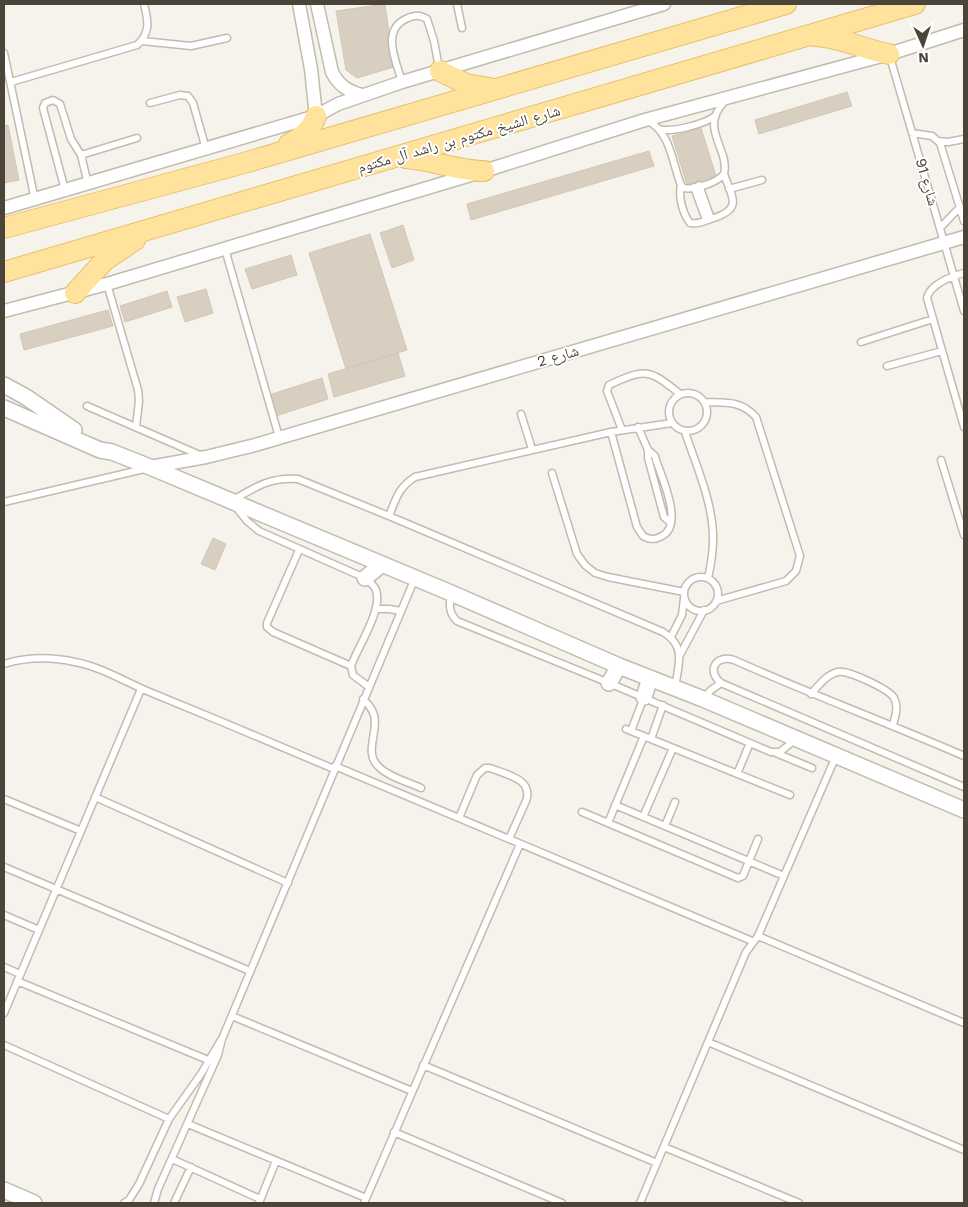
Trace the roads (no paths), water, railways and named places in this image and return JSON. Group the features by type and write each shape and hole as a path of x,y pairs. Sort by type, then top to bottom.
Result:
{"main road":[{"path":"4,228 261,158 786,4"},
{"name":"شارع الشيخ مكتوم بن راشد آل مكتوم","path":"4,272 397,158 915,4"},
{"path":"805,36 831,38 867,50 889,54"},
{"path":"440,71 475,87 495,88"},
{"path":"261,158 307,133 316,116"},
{"path":"397,158 424,159 460,169 484,171"},
{"path":"75,293 104,261 154,227"}],"street":[{"path":"299,4 311,69 316,116"},
{"path":"317,4 332,72 344,88 362,96"},
{"path":"4,208 316,116 338,104 402,82 664,4"},
{"path":"4,311 75,293 225,249 645,120 889,54 964,30"},
{"name":"شارع 2","path":"150,467 206,457 279,437 964,237"},
{"path":"4,385 26,396 63,424 104,445 112,452"},
{"path":"4,408 100,450 112,452 150,467 451,593 619,666 703,699 964,810"},
{"path":"365,578 381,565"},
{"path":"609,682 619,666"},
{"path":"644,697 650,678"},
{"path":"4,1190 34,1203"}],"lane":[{"path":"11,82 131,48 142,41 148,30 144,4"},
{"path":"457,4 462,28"},
{"path":"402,82 391,37 396,27 412,16 421,16 427,19 440,71"},
{"path":"142,41 191,46 227,38"},
{"path":"4,53 35,200"},
{"name":"شارع 91","path":"889,54 964,311"},
{"path":"150,103 180,95 188,96 193,103 206,149"},
{"path":"659,129 665,138 680,185 680,197 688,221 693,224 729,212 733,202 724,174 724,164 714,128 718,109 730,97"},
{"path":"65,190 43,108 45,104 53,100 60,104 71,139 81,155 88,184"},
{"path":"645,120 659,129 674,130 707,121 715,116"},
{"path":"912,132 948,142 964,139"},
{"path":"81,155 137,138"},
{"path":"938,140 964,221"},
{"path":"680,185 688,189 716,181 724,174"},
{"path":"729,189 762,180"},
{"path":"697,186 709,220"},
{"path":"940,228 960,207"},
{"path":"225,249 279,437"},
{"path":"964,273 954,275 935,286 928,293 927,298 964,427"},
{"path":"107,284 138,390 139,400 136,427"},
{"path":"861,342 932,319"},
{"path":"887,366 942,350"},
{"path":"622,430 607,391 609,385 637,375 650,374 657,376 680,394"},
{"path":"680,394 696,394 704,402 708,412 704,423 696,430 685,432 680,430 669,418 669,407 680,394"},
{"path":"956,399 964,401"},
{"path":"704,402 739,404 756,417 800,556 796,571 786,581 716,601"},
{"path":"87,406 206,457"},
{"path":"521,414 532,450"},
{"path":"389,516 399,491 415,477 611,432 672,423"},
{"path":"611,432 639,532 648,539 654,539 665,534 669,529 673,515 655,456 648,450 638,427"},
{"path":"685,432 712,519 712,559 708,578"},
{"path":"941,460 964,535"},
{"path":"4,502 150,467"},
{"path":"552,473 577,554 584,565 595,573 608,577 684,594"},
{"path":"368,687 353,676 351,666 376,609 376,591 372,584 365,578 259,531 247,521 230,501 268,481 283,478 298,479 662,632 671,637 678,645 680,655"},
{"path":"299,550 267,623 267,627 273,632 351,666"},
{"path":"671,637 682,615 684,594 688,582 697,577 708,578 716,585 718,596 709,608 699,611 689,606 684,594"},
{"path":"124,1203 129,1200 139,1184 169,1119 222,1039 414,578"},
{"path":"451,593 449,608 452,616 457,621 609,682 812,768"},
{"path":"376,609 401,611"},
{"path":"675,688 680,655 704,610"},
{"path":"4,664 41,658 76,662 93,667 141,689 459,818 752,942"},
{"path":"964,756 893,725 811,694 727,658 720,660 715,665 713,672 715,679 721,684 964,786"},
{"path":"811,694 830,675 837,672 846,672 884,690 894,699 896,706 893,725"},
{"path":"703,699 711,690 721,684"},
{"path":"4,1013 141,689"},
{"path":"644,697 629,730 790,795"},
{"path":"363,699 370,706 374,715 375,725 372,753 374,761 379,768 421,788"},
{"path":"608,823 663,705"},
{"path":"775,753 780,752 796,739"},
{"path":"737,774 750,743"},
{"path":"643,817 673,748"},
{"path":"640,1203 746,952 758,936 836,756"},
{"path":"459,818 477,775 484,768 490,768 524,782 528,788 528,794 509,839"},
{"path":"95,797 288,882"},
{"path":"4,799 81,831"},
{"path":"665,826 675,802"},
{"path":"615,806 784,876"},
{"path":"582,812 738,878 743,876 758,839"},
{"path":"188,1124 365,1201 520,844"},
{"path":"4,867 250,972"},
{"path":"4,915 39,930"},
{"path":"758,936 964,1023"},
{"path":"4,967 20,974"},
{"path":"17,981 208,1060"},
{"path":"232,1016 412,1091"},
{"path":"154,1203 220,1050 222,1039"},
{"path":"708,1042 964,1150"},
{"path":"4,1045 169,1119"},
{"path":"423,1065 657,1163"},
{"path":"394,1132 562,1203"},
{"path":"664,1147 798,1203"},
{"path":"172,1159 260,1201 276,1161"},
{"path":"174,1203 191,1167"}]}
